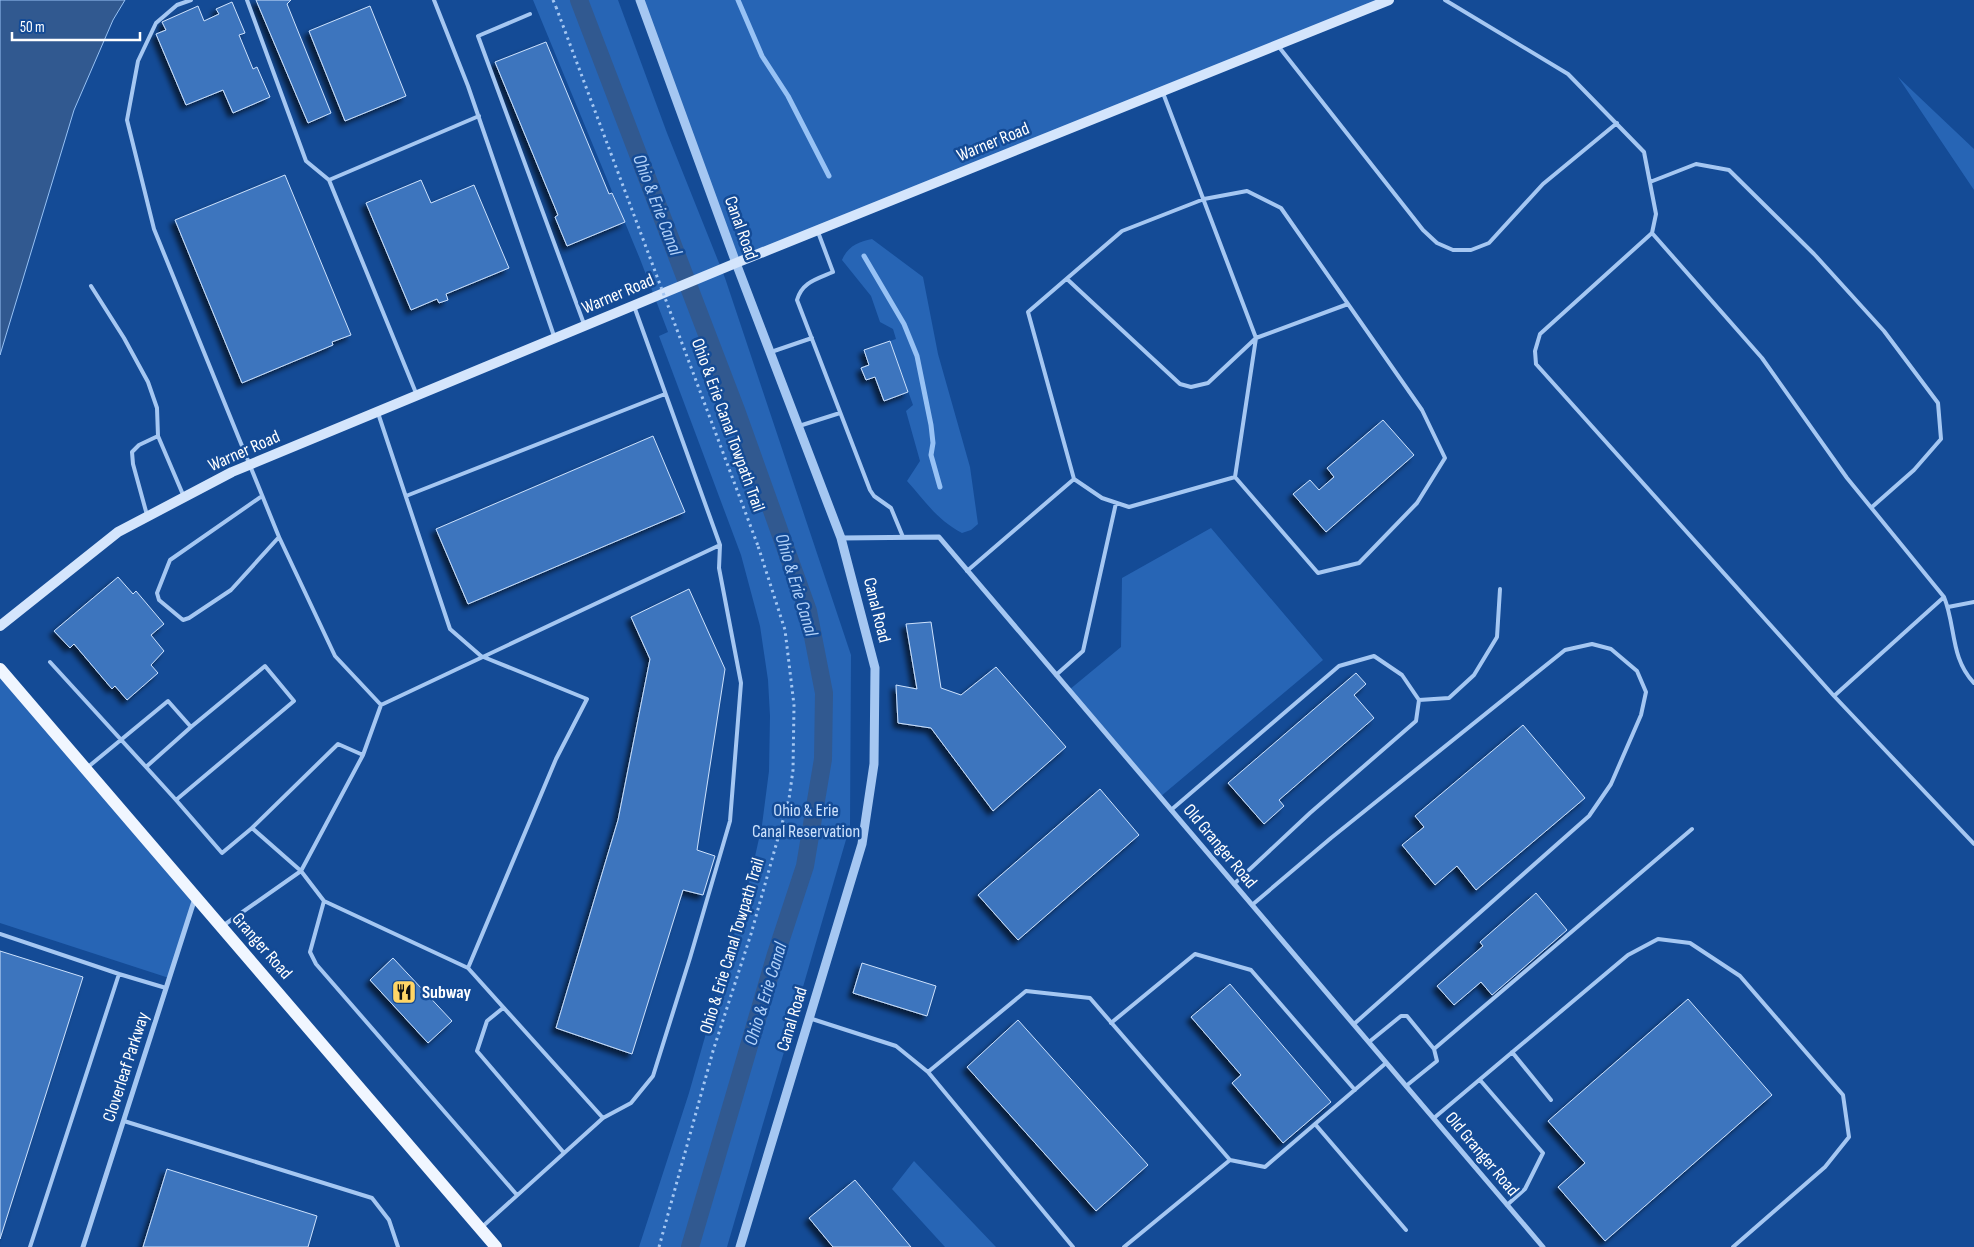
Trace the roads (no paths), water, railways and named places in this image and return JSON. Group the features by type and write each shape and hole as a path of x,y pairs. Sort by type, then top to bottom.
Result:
{"main road":[{"name":"Warner Road","path":"0,626 118,532 250,464 721,269 1388,0"},
{"name":"Granger Road","path":"0,669 196,895 496,1247"}],"street":[{"name":"Canal Road","path":"640,0 736,263 841,538 875,668 874,764 862,844 740,1247"},
{"name":"Old Granger Road","path":"841,538 939,537 1543,1247"},
{"name":"Cloverleaf Parkway","path":"84,1247 196,895"}],"lane":[{"path":"191,0 177,5 156,23 138,61 127,120 154,229 278,537 335,656 380,705"},
{"path":"247,0 306,162 329,180 417,396"},
{"path":"434,0 479,116 555,338"},
{"path":"1445,0 1568,74 1644,152 1656,214 1652,233 1540,334 1535,351 1536,364 1834,696 1974,844"},
{"path":"530,14 478,36 585,326"},
{"path":"1278,45 1423,230 1437,243 1453,250 1471,250 1490,243 1542,184 1617,123"},
{"path":"1162,91 1204,199 1256,338 1235,477 1318,574 1359,563 1417,502 1445,458 1422,410 1281,208 1248,191 1204,199 1122,231 1028,312 1074,479 1102,498 1129,507 1235,477"},
{"path":"329,180 479,116"},
{"path":"1650,182 1696,164 1729,170 1814,254 1884,331 1938,403 1941,439 1914,470 1872,508"},
{"path":"817,230 833,272 805,284 800,291 798,300 870,490 874,496 891,508 903,537"},
{"path":"1652,233 1762,358 1847,478 1944,597 1948,607 1956,653 1974,682"},
{"path":"1067,279 1180,384 1191,387 1208,383 1256,338 1348,304"},
{"path":"91,286 124,338 148,382 157,408 158,436 184,497"},
{"path":"480,1228 603,1118 631,1103 653,1076 730,821 740,683 719,568 720,545 634,306"},
{"path":"771,352 812,338"},
{"path":"406,496 665,394"},
{"path":"377,412 450,629 481,656 587,699 556,759 468,968"},
{"path":"799,426 840,413"},
{"path":"147,517 133,464 132,452 139,445 158,436"},
{"path":"967,570 1074,479"},
{"path":"262,496 170,560 157,593 159,600 182,620 189,618 231,590 278,537"},
{"path":"1056,675 1083,652 1116,503"},
{"path":"222,926 301,872 363,755 380,705 720,545"},
{"path":"1419,700 1449,698 1474,674 1497,637 1500,590"},
{"path":"1834,696 1944,597"},
{"path":"1948,607 1974,602"},
{"path":"1252,906 1331,838 1565,650 1592,644 1610,648 1637,671 1646,692 1641,715 1611,784 1589,816 1354,1024"},
{"path":"1171,810 1339,666 1374,656 1402,675 1419,700 1416,721 1234,884"},
{"path":"50,662 222,853 252,828 338,744 363,755"},
{"path":"146,767 265,666 294,701 176,800"},
{"path":"86,768 168,702 191,727"},
{"path":"252,828 301,872 324,901 468,968 603,1118"},
{"path":"1434,1049 1692,829"},
{"path":"324,901 310,952 316,964 517,1195"},
{"path":"0,934 166,988"},
{"path":"1434,1118 1628,955 1658,939 1690,943 1740,976 1843,1095 1849,1137 1825,1167 1733,1247"},
{"path":"1111,1023 1195,954 1251,970 1355,1090"},
{"path":"30,1247 119,974"},
{"path":"928,1072 1026,990 1090,998 1230,1160 1265,1167 1386,1063"},
{"path":"503,1008 487,1021 477,1051 564,1153"},
{"path":"1369,1042 1401,1016 1407,1016 1434,1049 1436,1061 1406,1086"},
{"path":"809,1018 896,1046 928,1072 1073,1247"},
{"path":"1512,1052 1552,1100"},
{"path":"1480,1080 1543,1153 1525,1189 1508,1205"},
{"path":"124,1121 372,1198 389,1220 398,1247"},
{"path":"1315,1124 1406,1230"},
{"path":"1124,1247 1230,1160"}],"waterway":[{"name":"Ohio & Erie Canal","path":"579,0 736,410 808,611 824,693 823,759 805,866 776,954 690,1247"},
{"path":"738,0 762,56 788,96 829,176"},
{"path":"864,256 904,324 917,356 931,425 933,443 931,455 940,487"}],"place":[{"name":"Subway","path":"404,992"}],"park label":[{"name":"Ohio & Erie Canal Reservation","path":"806,820"}]}
